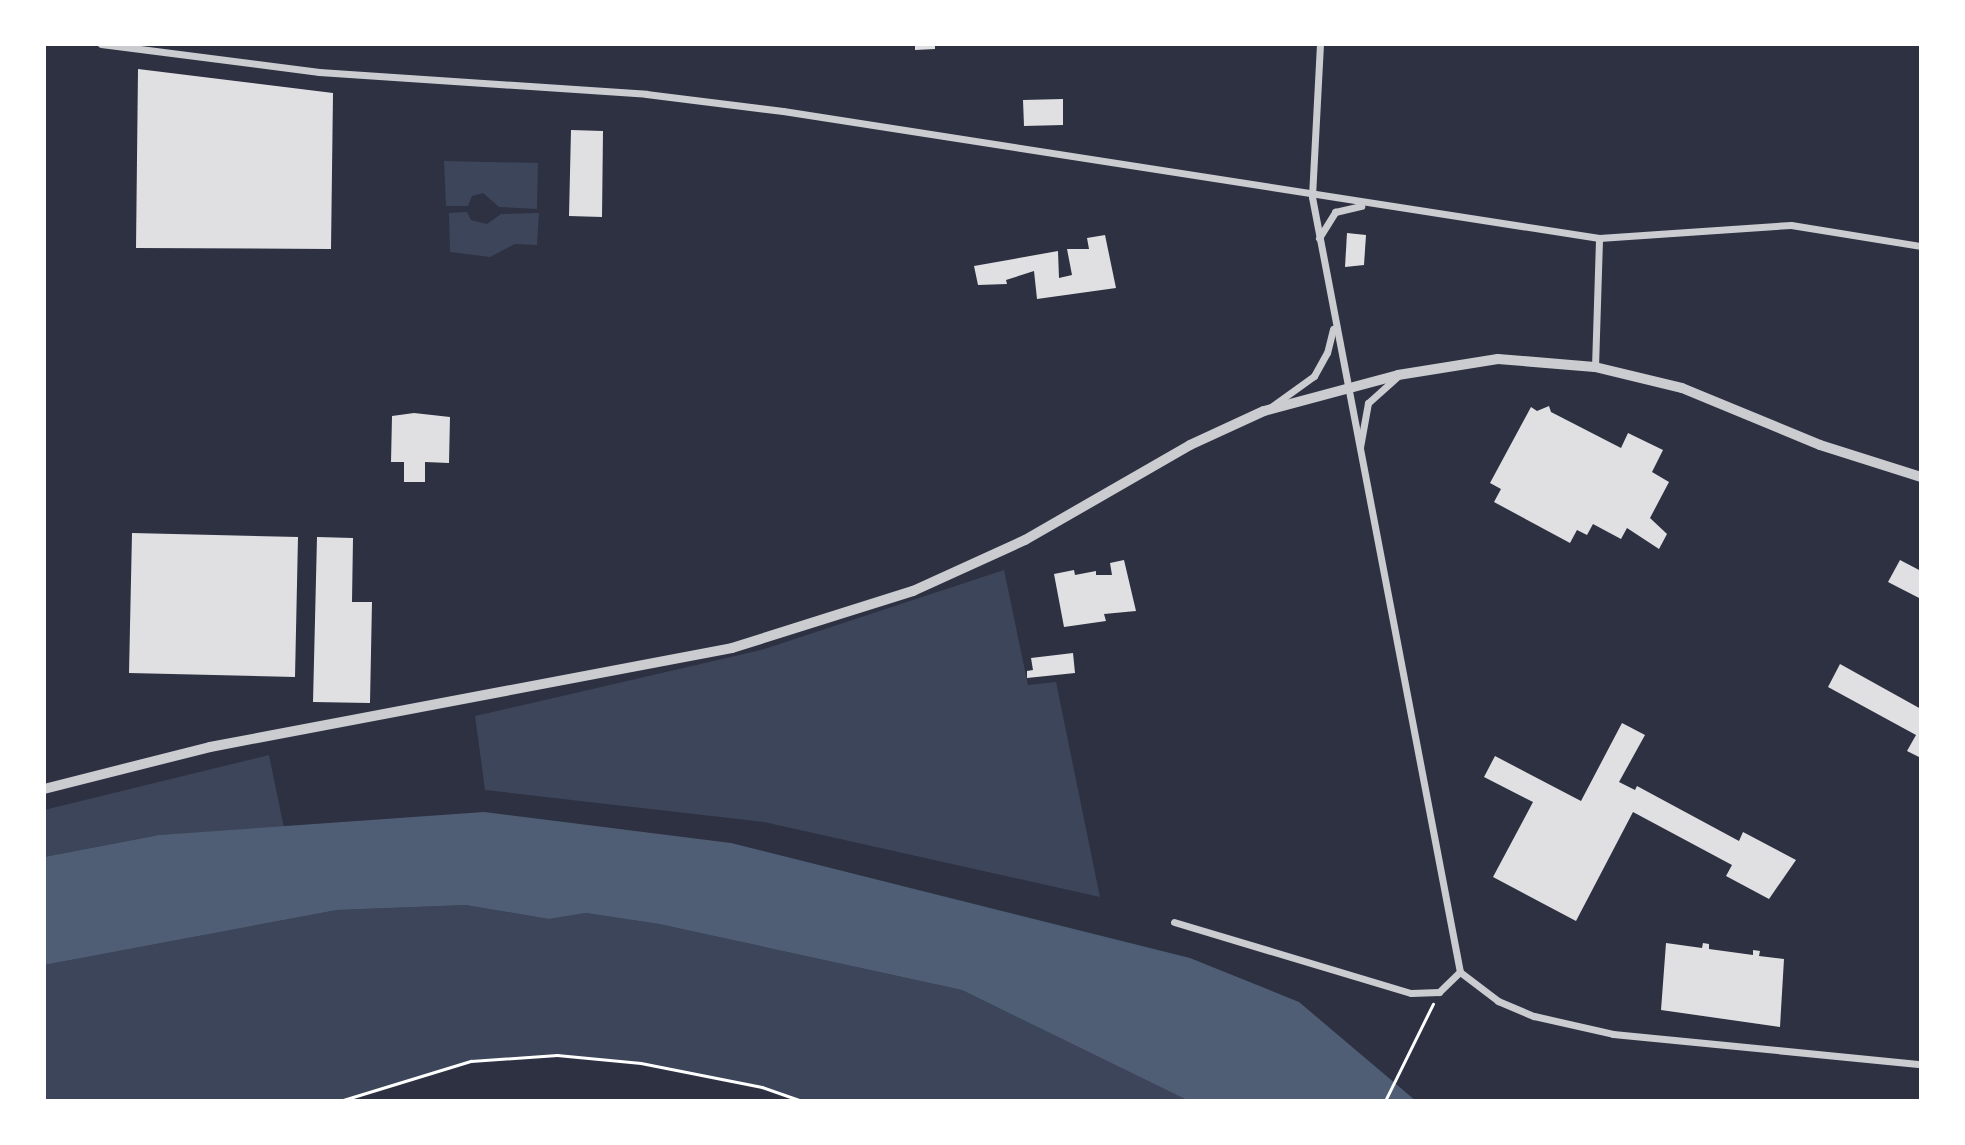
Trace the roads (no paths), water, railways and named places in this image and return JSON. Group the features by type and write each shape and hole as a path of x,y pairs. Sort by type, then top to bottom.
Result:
{"street":[{"path":"101,44 319,72 646,94 729,104 1312,197 1377,204 1599,239 1791,225 1921,246"},
{"path":"1320,44 1312,197 1318,239 1460,972 1497,1002 1534,1016 1613,1034 1921,1064"},
{"path":"1318,239 1335,212 1377,204"},
{"path":"1595,367 1599,239"},
{"path":"1264,411 1314,376 1327,353 1334,325"},
{"path":"44,789 209,747 732,648 913,591 1026,540 1190,445 1264,411 1398,376 1498,359 1595,367 1682,388 1830,449 1921,477"},
{"path":"1359,454 1368,403 1398,376"},
{"path":"1174,922 1411,993 1439,992 1460,972"}]}
